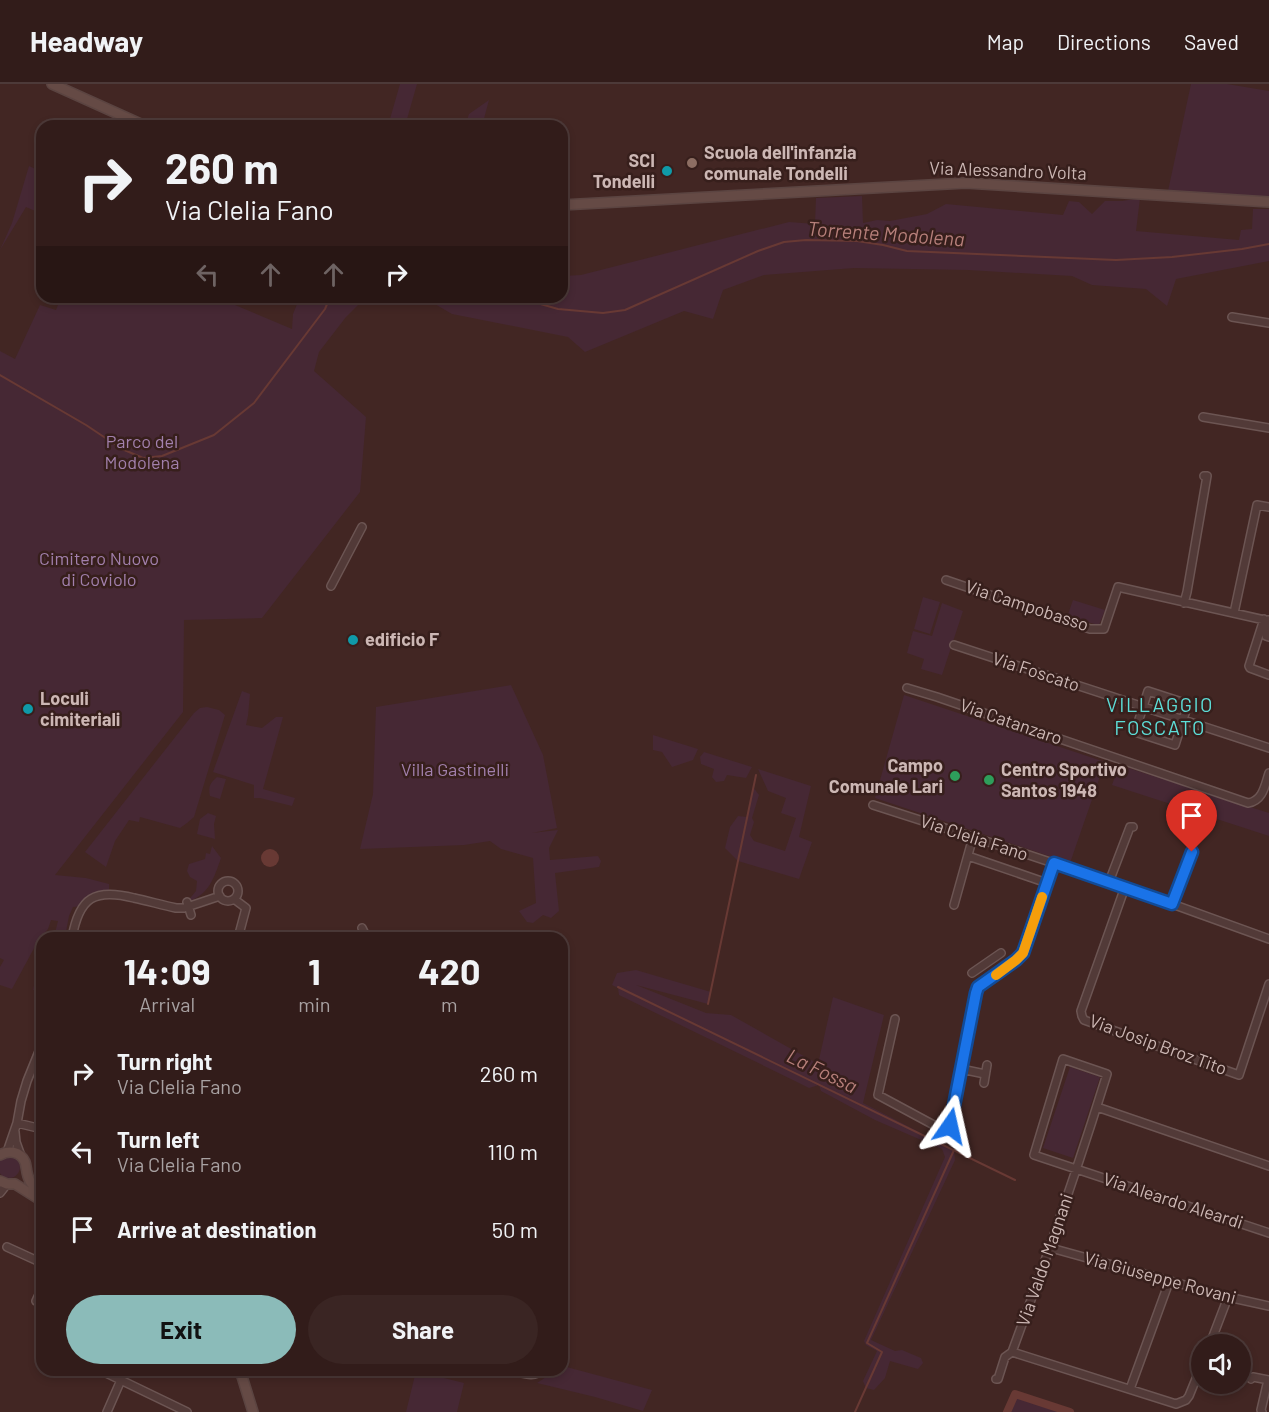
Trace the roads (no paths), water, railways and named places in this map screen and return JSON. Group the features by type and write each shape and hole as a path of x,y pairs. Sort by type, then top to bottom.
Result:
{"street":[{"path":"52,84 132,120"},
{"name":"Via Alessandro Volta","path":"568,205 675,199 699,203 727,201 746,195 966,183 1269,202"},
{"path":"1232,317 1269,323"},
{"path":"1203,417 1269,428"},
{"path":"1184,603 1207,476 1204,476"},
{"path":"1234,613 1257,505 1269,507"},
{"path":"331,586 362,527"},
{"name":"Via Campobasso","path":"946,580 1090,629 1104,629 1118,587 1267,620 1265,636 1249,666 1269,675"},
{"name":"Via Foscato","path":"954,645 1269,748"},
{"name":"Via Catanzaro","path":"907,688 1248,803 1253,803 1261,796 1269,773"},
{"path":"1148,691 1188,704 1183,720 1175,745 1135,732 1148,691"},
{"name":"Via Clelia Fano","path":"873,805 1125,887 1269,939"},
{"path":"1110,882 1130,827 1133,827"},
{"path":"954,904 974,837"},
{"path":"1172,904 1192,852 1190,852"},
{"path":"968,856 1047,883"},
{"path":"895,1019 878,1095 943,1130 947,1130 950,1126 978,987 1023,953 1054,863"},
{"path":"234,899 238,894 238,888 230,881 224,882 220,886 220,896 225,900 234,899 246,908 240,932"},
{"name":"Via Josip Broz Tito","path":"1125,887 1081,1011 1084,1020 1239,1075 1269,984"},
{"path":"74,932 78,914 90,899 100,894 112,893 176,908 220,896"},
{"path":"188,904 191,915"},
{"path":"362,928 364,932"},
{"path":"972,973 1001,953"},
{"path":"988,962 998,974"},
{"name":"Via Aleardo Aleardi","path":"1077,1169 1107,1074 1063,1059 1034,1155 1269,1233"},
{"path":"36,1060 21,1101 16,1126 16,1142 30,1180 36,1189"},
{"path":"984,1083 987,1065"},
{"path":"961,1069 986,1074"},
{"path":"1097,1107 1269,1166"},
{"path":"16,1126 36,1128"},
{"path":"16,1126 2,1153 15,1153 22,1157"},
{"name":"Via Valdo Magnani","path":"996,1379 998,1379 1005,1357 1012,1352 1051,1248 1077,1169"},
{"path":"0,1193 7,1183 22,1179 26,1170"},
{"path":"7,1183 36,1195"},
{"path":"7,1247 36,1260"},
{"name":"Via Giuseppe Rovani","path":"1051,1248 1228,1298 1269,1306"},
{"path":"1131,1389 1169,1282"},
{"path":"1214,1334 1228,1298"},
{"path":"1012,1352 1172,1404 1181,1403 1191,1391"},
{"path":"114,1376 187,1412"},
{"path":"242,1376 253,1412"},
{"path":"1251,1379 1253,1377 1269,1380 1262,1412"},
{"path":"107,1412 121,1380"}],"waterway":[{"name":"Torrente Modolena","path":"537,303 558,309 603,313 625,310 758,251 784,242 806,240 857,241 907,251 1116,260 1172,257 1269,244"},
{"name":"Torrente Modolena","path":"0,375 86,425 122,449 143,458 162,456 214,435 254,403 328,303"},
{"path":"708,1004 756,775"},
{"name":"La Fossa","path":"618,987 1015,1180"},
{"path":"855,1412 882,1352 867,1343 954,1150"},
{"path":"1007,1412 1015,1394 1070,1412"}],"place":[{"name":"Scuola dell'infanzia comunale Tondelli","path":"692,163"},
{"name":"SCI Tondelli","path":"667,171"},
{"name":"edificio F","path":"353,640"},
{"name":"Loculi cimiteriali","path":"28,709"},
{"name":"Campo Comunale Lari","path":"955,776"},
{"name":"Centro Sportivo Santos 1948","path":"989,780"}],"district":[{"name":"VILLAGGIO FOSCATO","path":"1160,716"}],"park label":[{"name":"Parco del Modolena","path":"142,452"},
{"name":"Cimitero Nuovo di Coviolo","path":"99,569"},
{"name":"Villa Gastinelli","path":"455,770"}]}
